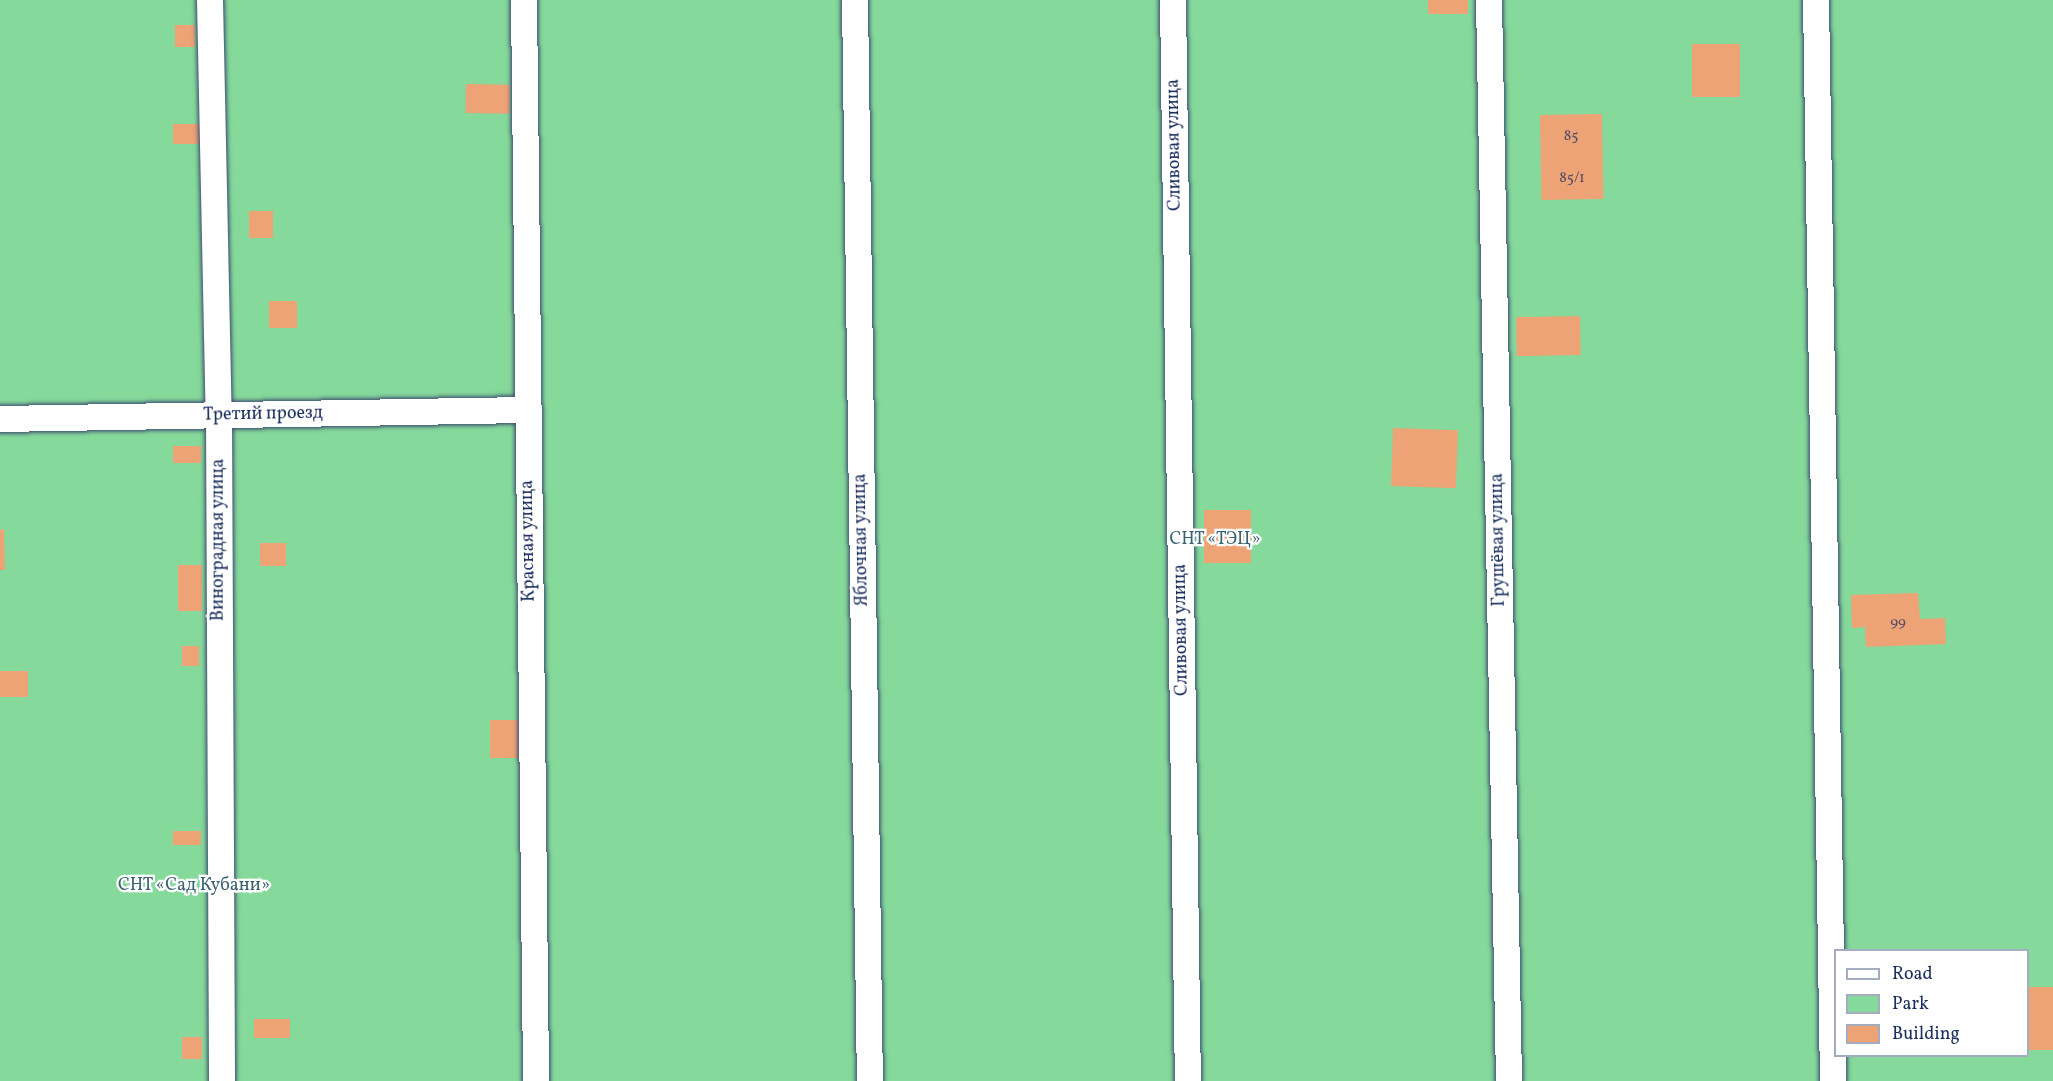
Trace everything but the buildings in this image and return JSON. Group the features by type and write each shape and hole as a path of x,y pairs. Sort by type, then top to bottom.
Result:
{"street":[{"name":"Виноградная улица","path":"210,0 219,416 222,1081"},
{"name":"Красная улица","path":"524,0 536,1081"},
{"name":"Яблочная улица","path":"855,0 870,1081"},
{"name":"Сливовая улица","path":"1173,0 1188,1081"},
{"name":"Грушёвая улица","path":"1489,0 1509,1081"},
{"path":"1816,0 1833,1081"},
{"name":"Третий проезд","path":"0,419 527,410"}],"green space":[{"name":"СНТ «ТЭЦ»","path":"0,0 2053,0 2053,1081 0,1081"}],"park label":[{"name":"СНТ «Сад Кубани»","path":"194,886"}]}
